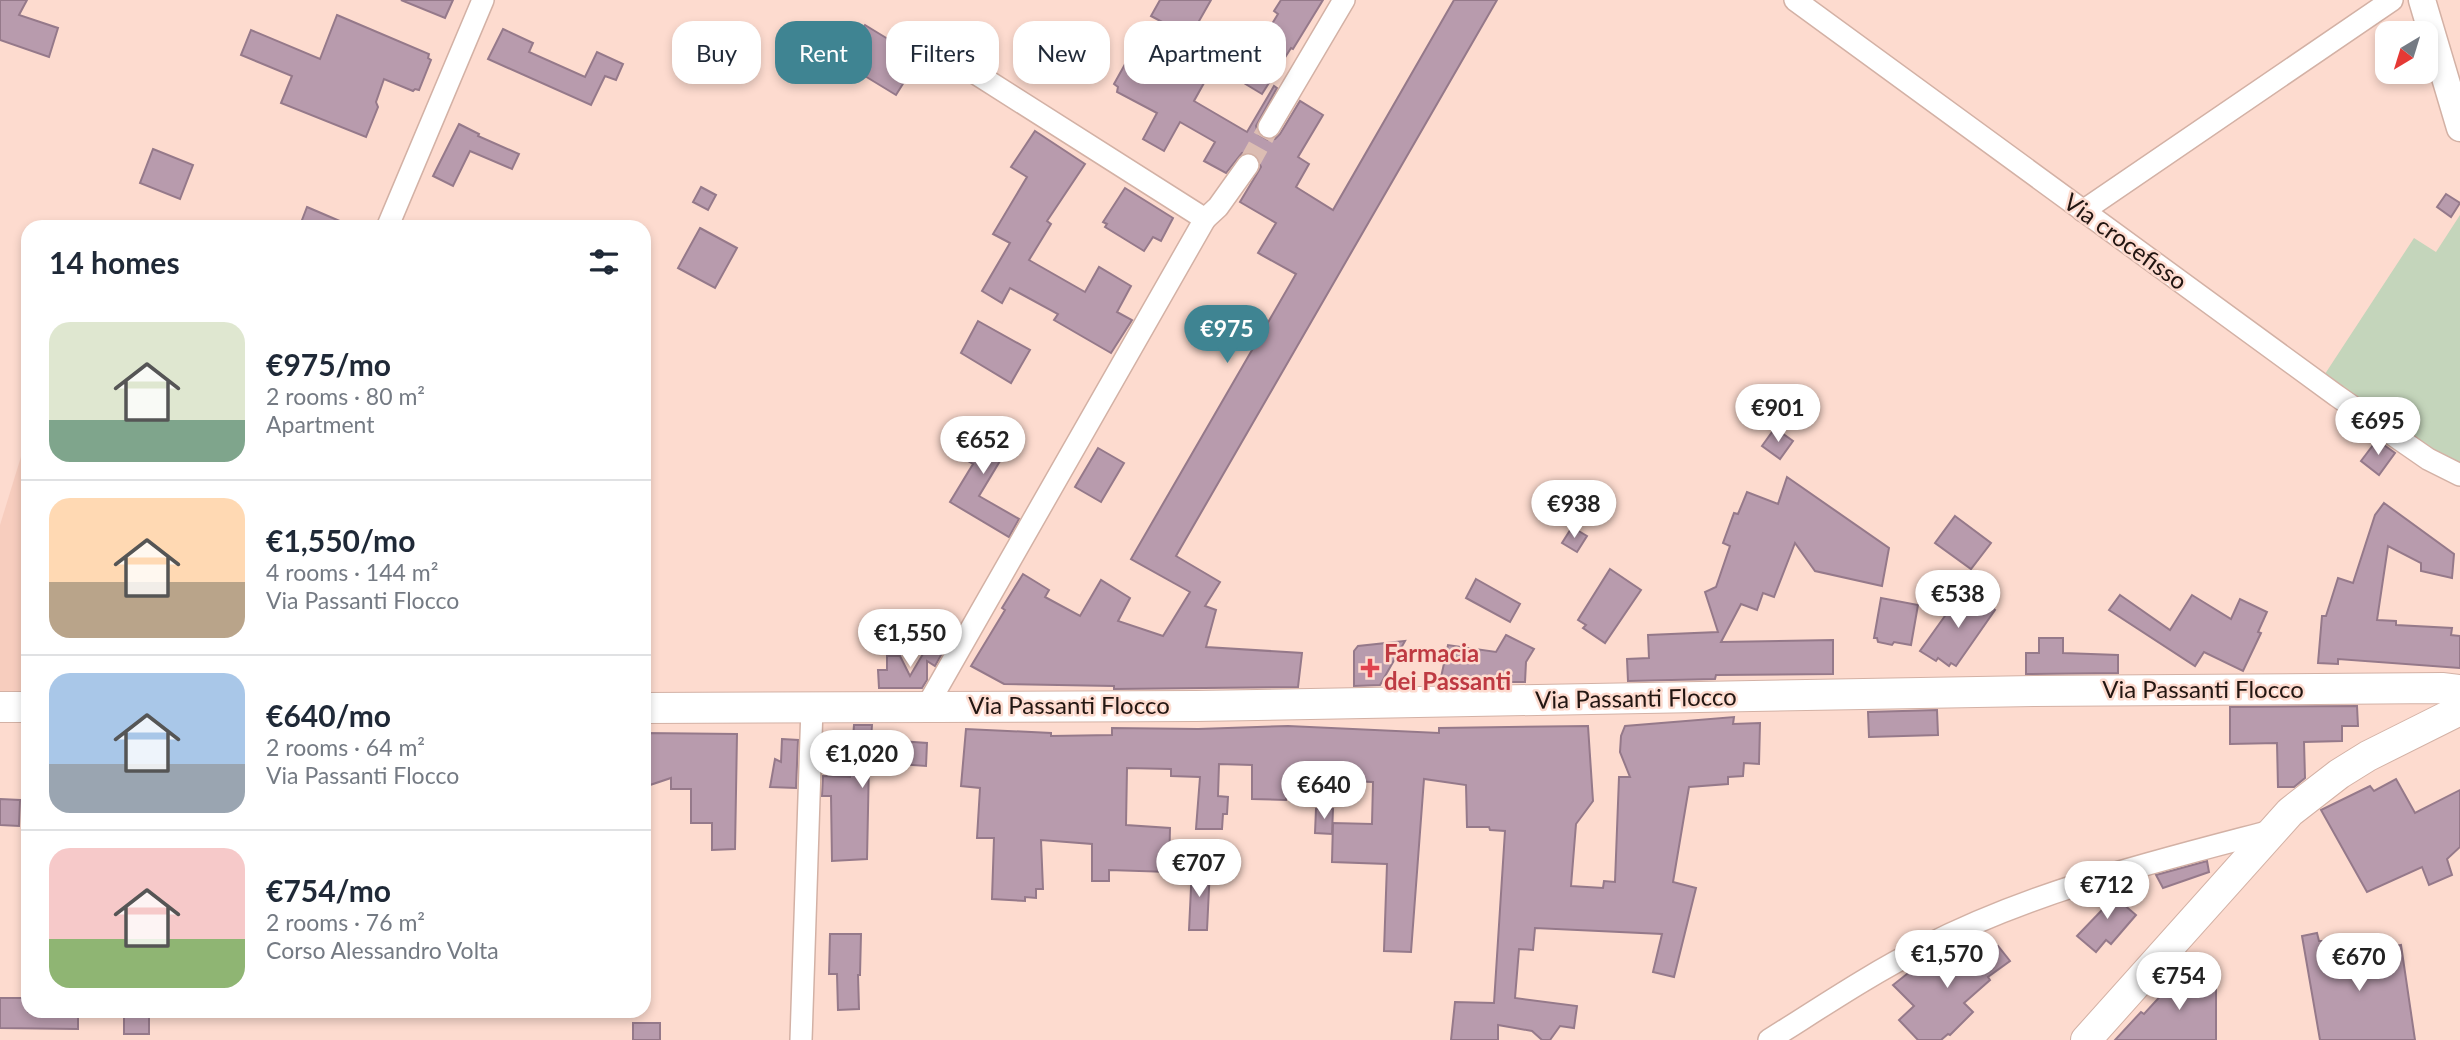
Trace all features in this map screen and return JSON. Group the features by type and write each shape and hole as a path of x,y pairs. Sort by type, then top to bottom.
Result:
{"main road":[{"name":"Via Passanti Flocco","path":"651,708 1209,706 2035,691 2460,690"},
{"path":"0,706 21,707"},
{"path":"2086,1040 2271,831 2305,800 2339,774 2391,743 2460,710"}],"street":[{"path":"390,220 483,0"},
{"path":"1269,127 1344,0"},
{"name":"Via crocefisso","path":"1795,0 2348,404 2428,459 2460,475"},
{"path":"2083,211 2392,0"},
{"path":"2422,0 2460,128"},
{"path":"993,84 1205,219"},
{"path":"927,706 1205,219 1219,207 1248,165"},
{"path":"801,1040 812,707"},
{"path":"1769,1040 1858,984 1924,947 2010,909 2096,878 2271,831"}],"shaded area":[{"path":"21,457 21,693 0,693 0,525"}],"green space":[{"path":"2460,215 2460,465 2323,377 2414,238 2436,252"}],"building":[{"path":"0,0 27,0 19,15 58,28 49,57 0,40"},
{"path":"401,0 453,0 445,18"},
{"path":"1160,0 1211,0 1199,21 1160,21 1151,16"},
{"path":"1281,0 1323,0 1286,56 1286,21 1274,21 1278,14 1274,11"},
{"path":"1454,0 1497,0 1176,556 1220,582 1205,606 1216,610 1206,647 1302,653 1298,687 1114,689 1114,686 1004,684 971,666 1023,574 1049,590 1045,597 1080,616 1101,580 1130,598 1118,621 1163,636 1190,592 1131,559 1296,274 1258,253 1276,223 1240,202 1261,167 1256,155 1242,153 1226,173 1204,161 1215,142 1180,122 1164,151 1143,139 1157,113 1117,92 1118,87 1114,84 1124,66 1124,84 1203,84 1194,101 1247,132 1274,86 1277,88 1256,126 1258,134 1268,140 1275,139 1300,101 1323,115 1298,157 1309,164 1296,187 1333,210"},
{"path":"337,15 429,54 428,58 431,60 419,90 413,91 384,79 376,102 378,107 366,137 281,103 292,76 241,55 251,30 320,59"},
{"path":"503,29 533,43 529,52 585,77 597,52 623,64 616,80 605,76 591,105 488,59"},
{"path":"872,29 886,38 886,84 903,84 896,95 872,80"},
{"path":"1245,84 1268,84 1262,94"},
{"path":"459,124 479,134 478,136 519,154 512,169 470,151 453,186 433,176"},
{"path":"1035,131 1085,164 1047,221 1051,224 1029,260 1085,292 1099,267 1131,286 1117,312 1132,320 1111,353 1054,320 1058,314 1010,288 1002,303 982,291 1010,243 993,234 1027,177 1011,167"},
{"path":"153,149 193,165 180,199 140,183"},
{"path":"701,187 716,195 708,210 693,202"},
{"path":"1125,188 1173,218 1161,241 1153,237 1144,251 1105,227 1107,224 1103,222"},
{"path":"2446,194 2460,203 2451,217 2437,207"},
{"path":"307,207 337,220 302,220"},
{"path":"700,228 737,248 715,288 678,268"},
{"path":"978,321 1030,350 1011,383 961,353"},
{"path":"975,419 1012,441 979,496 1019,519 1009,537 950,502 973,464 954,453"},
{"path":"1775,428 1793,441 1780,459 1762,446"},
{"path":"2377,440 2395,453 2379,475 2361,461"},
{"path":"1098,448 1124,463 1101,502 1075,487"},
{"path":"1787,477 1889,548 1882,586 1815,571 1795,543 1774,597 1763,593 1757,610 1741,604 1721,642 1833,640 1833,674 1716,675 1715,679 1628,681 1627,659 1649,658 1648,635 1718,632 1705,592 1716,587 1730,546 1723,543 1734,513 1738,514 1747,492 1778,504"},
{"path":"2384,503 2454,554 2452,578 2421,571 2421,563 2388,546 2377,620 2396,621 2396,625 2452,628 2451,635 2460,636 2460,668 2338,659 2338,664 2318,663 2322,616 2326,616 2338,578 2353,583 2375,515"},
{"path":"1955,516 1991,543 1971,569 1935,543"},
{"path":"1572,527 1587,536 1577,552 1562,543"},
{"path":"1610,569 1641,590 1605,643 1583,628 1586,625 1578,620"},
{"path":"1476,579 1520,604 1510,622 1466,598"},
{"path":"1968,590 1995,610 1956,666 1951,663 1949,666 1920,651 1947,613 1950,615"},
{"path":"2120,595 2170,630 2192,595 2231,619 2240,599 2267,612 2258,632 2261,633 2243,671 2204,652 2195,666 2109,610"},
{"path":"1881,598 1918,605 1911,645 1894,642 1892,645 1878,642 1877,638 1874,638"},
{"path":"1506,635 1534,649 1526,662 1525,682 1440,682 1448,645 1496,652"},
{"path":"933,637 946,646 935,666 927,661 927,680 922,688 879,688 878,670 887,670 887,656 900,656 910,676"},
{"path":"2039,638 2063,638 2063,653 2118,655 2118,673 2026,674 2026,653 2039,653"},
{"path":"1405,641 1380,685 1354,686 1354,651 1358,646"},
{"path":"2357,706 2358,726 2342,726 2342,741 2304,742 2305,778 2294,787 2278,787 2277,743 2230,744 2230,707"},
{"path":"1937,710 1938,735 1869,737 1868,712"},
{"path":"1734,717 1733,724 1760,723 1759,764 1744,763 1743,776 1728,777 1728,784 1689,787 1673,882 1696,888 1674,977 1653,972 1662,934 1535,928 1533,950 1519,949 1515,998 1577,1006 1574,1028 1560,1026 1550,1040 1542,1040 1532,1031 1498,1025 1498,1040 1451,1040 1455,1002 1494,1003 1505,831 1490,830 1489,827 1467,827 1466,785 1424,779 1411,952 1384,951 1387,864 1332,862 1333,823 1372,824 1373,782 1346,781 1345,778 1336,777 1336,774 1288,772 1286,800 1252,799 1252,765 1219,764 1218,796 1228,797 1227,814 1223,814 1222,829 1196,829 1200,777 1171,776 1171,769 1127,768 1126,825 1170,828 1169,872 1109,870 1109,881 1092,881 1092,844 1041,840 1043,889 1036,889 1036,898 1025,897 1025,901 992,899 994,838 977,838 980,788 961,786 966,729 1051,733 1051,736 1112,735 1112,728 1288,726 1439,733 1439,728 1588,726 1593,801 1576,824 1571,886 1603,888 1604,881 1615,882 1619,777 1630,777 1620,752 1625,726"},
{"path":"854,725 872,725 871,739 927,743 926,766 869,762 867,859 832,861 831,796 822,796 823,776 850,777"},
{"path":"651,733 737,734 735,849 712,850 712,823 691,823 691,789 671,789 671,778 651,785"},
{"path":"782,739 798,740 796,788 770,787 775,759 781,762"},
{"path":"2396,779 2415,813 2460,790 2460,847 2447,859 2452,875 2429,885 2422,867 2367,892 2321,810 2370,786 2374,791"},
{"path":"0,799 20,800 19,826 0,825"},
{"path":"1316,809 1333,809 1332,834 1315,833"},
{"path":"2207,861 2209,872 2163,888 2156,875"},
{"path":"1192,867 1210,868 1207,930 1189,930"},
{"path":"2107,890 2136,915 2111,944 2106,940 2096,952 2077,936 2103,909 2091,896"},
{"path":"2317,933 2319,941 2326,941 2330,958 2401,945 2415,1040 2320,1040 2302,936"},
{"path":"830,934 861,934 859,1009 838,1010 837,974 829,974"},
{"path":"1971,941 1986,956 1998,946 2010,961 1988,977 1990,980 1964,1003 1973,1012 1950,1035 1941,1040 1918,1040 1899,1020 1914,1006 1893,985 1917,966 1925,974 1951,949 1963,943 1966,946"},
{"path":"2188,966 2203,979 2216,973 2216,1040 2115,1040 2141,1012 2144,1014"},
{"path":"0,998 21,998 21,1018 78,1018 78,1029 0,1028"},
{"path":"124,1018 149,1018 149,1034 124,1034"},
{"path":"633,1023 660,1023 660,1040 633,1040"}],"tunnel":[{"path":"1248,165 1269,127"}],"place":[{"name":"Farmacia dei Passanti","path":"1370,668"}]}
